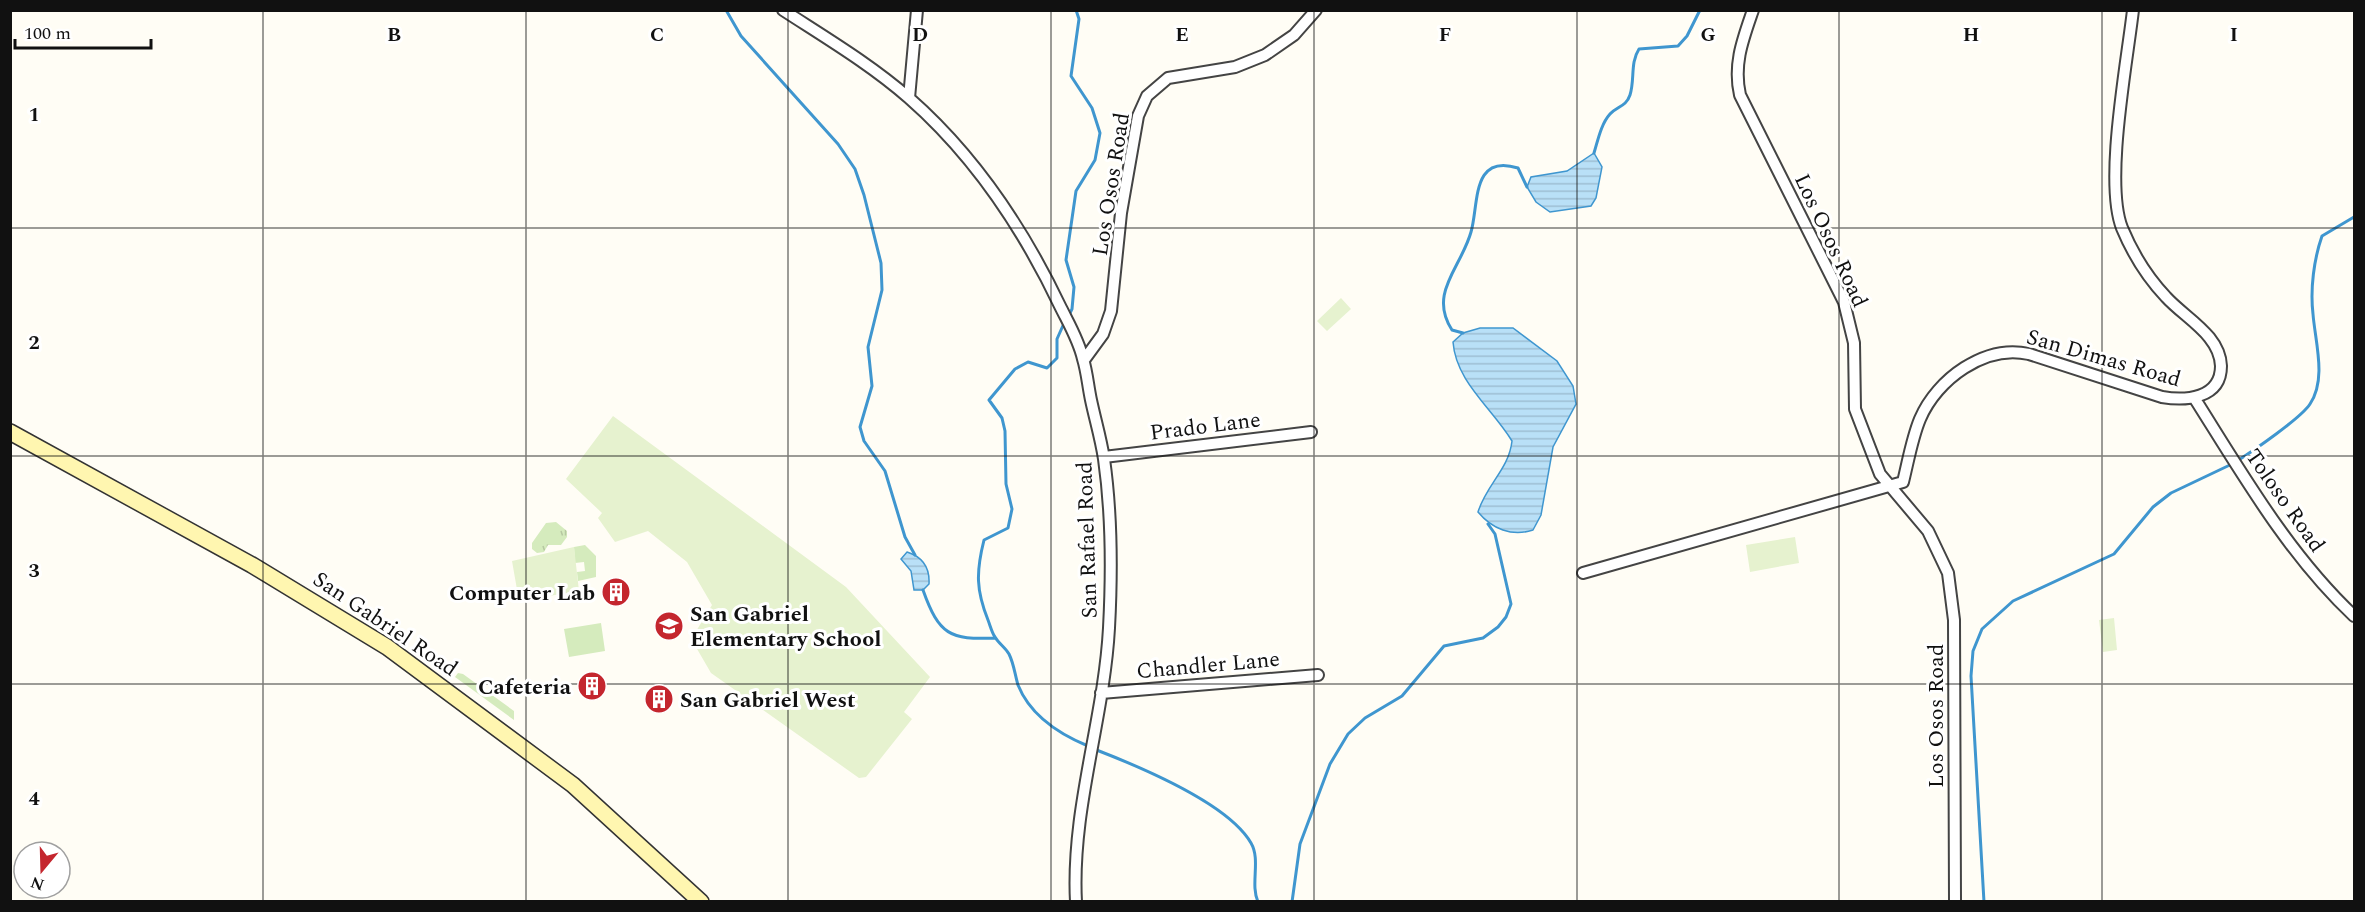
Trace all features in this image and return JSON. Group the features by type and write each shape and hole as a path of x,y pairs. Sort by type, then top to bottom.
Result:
{"street":[{"name":"San Rafael Road","path":"783,10 851,54 909,98 972,165 1020,232 1056,297 1084,360 1104,457 1109,502 1109,608 1101,693 1076,849 1076,902"},
{"path":"909,98 916,10"},
{"name":"Los Osos Road","path":"1084,360 1103,334 1111,311 1123,203 1138,116 1147,96 1168,78 1235,67 1265,55 1294,35 1316,10"},
{"name":"Los Osos Road","path":"1753,10 1738,55 1740,95 1844,302 1854,343 1855,409 1880,474 1892,486 1936,545 1948,573 1953,603 1955,902"},
{"name":"San Dimas Road","path":"1892,486 1903,482 1919,421 1930,402 1957,373 1991,355 2007,352 2029,354 2162,397 2195,399 2211,389 2217,380 2220,372 2218,353 2213,341 2165,296 2146,273 2129,243 2119,218 2115,170 2133,10"},
{"name":"Toloso Road","path":"2195,399 2285,537 2333,596 2355,616"},
{"name":"San Gabriel Road","path":"10,432 252,564 381,643 573,785 701,902"},
{"name":"Prado Lane","path":"1104,457 1311,432"},
{"path":"1583,573 1892,486"},
{"name":"Chandler Lane","path":"1101,693 1318,675"}],"green space":[{"path":"1341,298 1351,309 1327,331 1317,321"},
{"path":"613,416 846,587 930,677 904,712 912,719 866,777 859,778 711,673 693,642 695,633 712,605 687,562 648,531 615,542 598,518 602,513 566,479"},
{"path":"556,522 567,531 567,537 561,545 548,545 544,552 537,553 532,549 532,543 546,523"},
{"path":"1795,537 1799,563 1750,572 1746,545"},
{"path":"585,545 596,556 596,577 578,581 577,572 585,571 584,562 575,563 574,547"},
{"path":"574,547 579,591 519,601 512,561"},
{"path":"2114,618 2117,650 2103,652 2099,620"},
{"path":"601,623 605,651 569,657 564,629"},
{"path":"458,673 463,674 514,711 514,720 455,677"}],"water":[{"path":"1594,153 1602,167 1596,198 1591,206 1550,212 1536,202 1527,187 1531,177 1567,171"},
{"path":"1480,328 1513,328 1557,361 1573,386 1576,404 1553,447 1541,515 1533,530 1525,532 1503,530 1490,523 1478,512 1486,493 1507,460 1512,441 1468,382 1456,356 1453,342 1463,333"},
{"path":"907,552 921,560 927,568 929,584 923,590 914,590 911,571 901,559"}],"waterway":[{"path":"726,10 741,36 838,144 855,169 881,263 882,290 868,347 872,386 860,427 864,441 885,471 905,537 915,555"},
{"path":"1069,315 1072,309 1074,287 1066,260 1076,191 1095,160 1100,133 1092,108 1071,76 1079,19 1076,10"},
{"path":"1594,153 1604,122 1613,111 1626,102 1630,95 1634,60 1639,49 1678,46 1687,36 1700,10"},
{"path":"1463,333 1452,330 1443,304 1449,281 1471,232 1480,184 1492,168 1503,165 1518,168 1527,187"},
{"path":"2237,461 2297,417 2310,404 2315,394 2319,360 2312,294 2317,254 2322,236 2354,217"},
{"path":"1065,321 1057,339 1057,358 1047,368 1028,362 1015,369 989,400 1002,418 1005,431 1006,484 1012,509 1008,528 984,540 978,581 981,599 992,631 1009,654 1023,696 1030,706 1056,729 1088,746"},
{"path":"1984,902 1971,676 1973,651 1982,629 2013,601 2114,554 2153,507 2171,493 2232,464"},
{"path":"1292,902 1300,844 1330,764 1348,734 1365,718 1402,696 1444,646 1483,638 1498,627 1506,617 1511,604 1495,534 1488,524"},
{"path":"923,590 935,617 948,632 967,638 995,638"},
{"path":"1094,749 1180,787 1203,800 1239,828 1254,850 1255,888 1258,902"}],"place":[{"name":"Computer Lab","path":"616,592"},
{"name":"San Gabriel Elementary School","path":"669,626"},
{"name":"Cafeteria","path":"592,686"},
{"name":"San Gabriel West","path":"659,699"}]}
